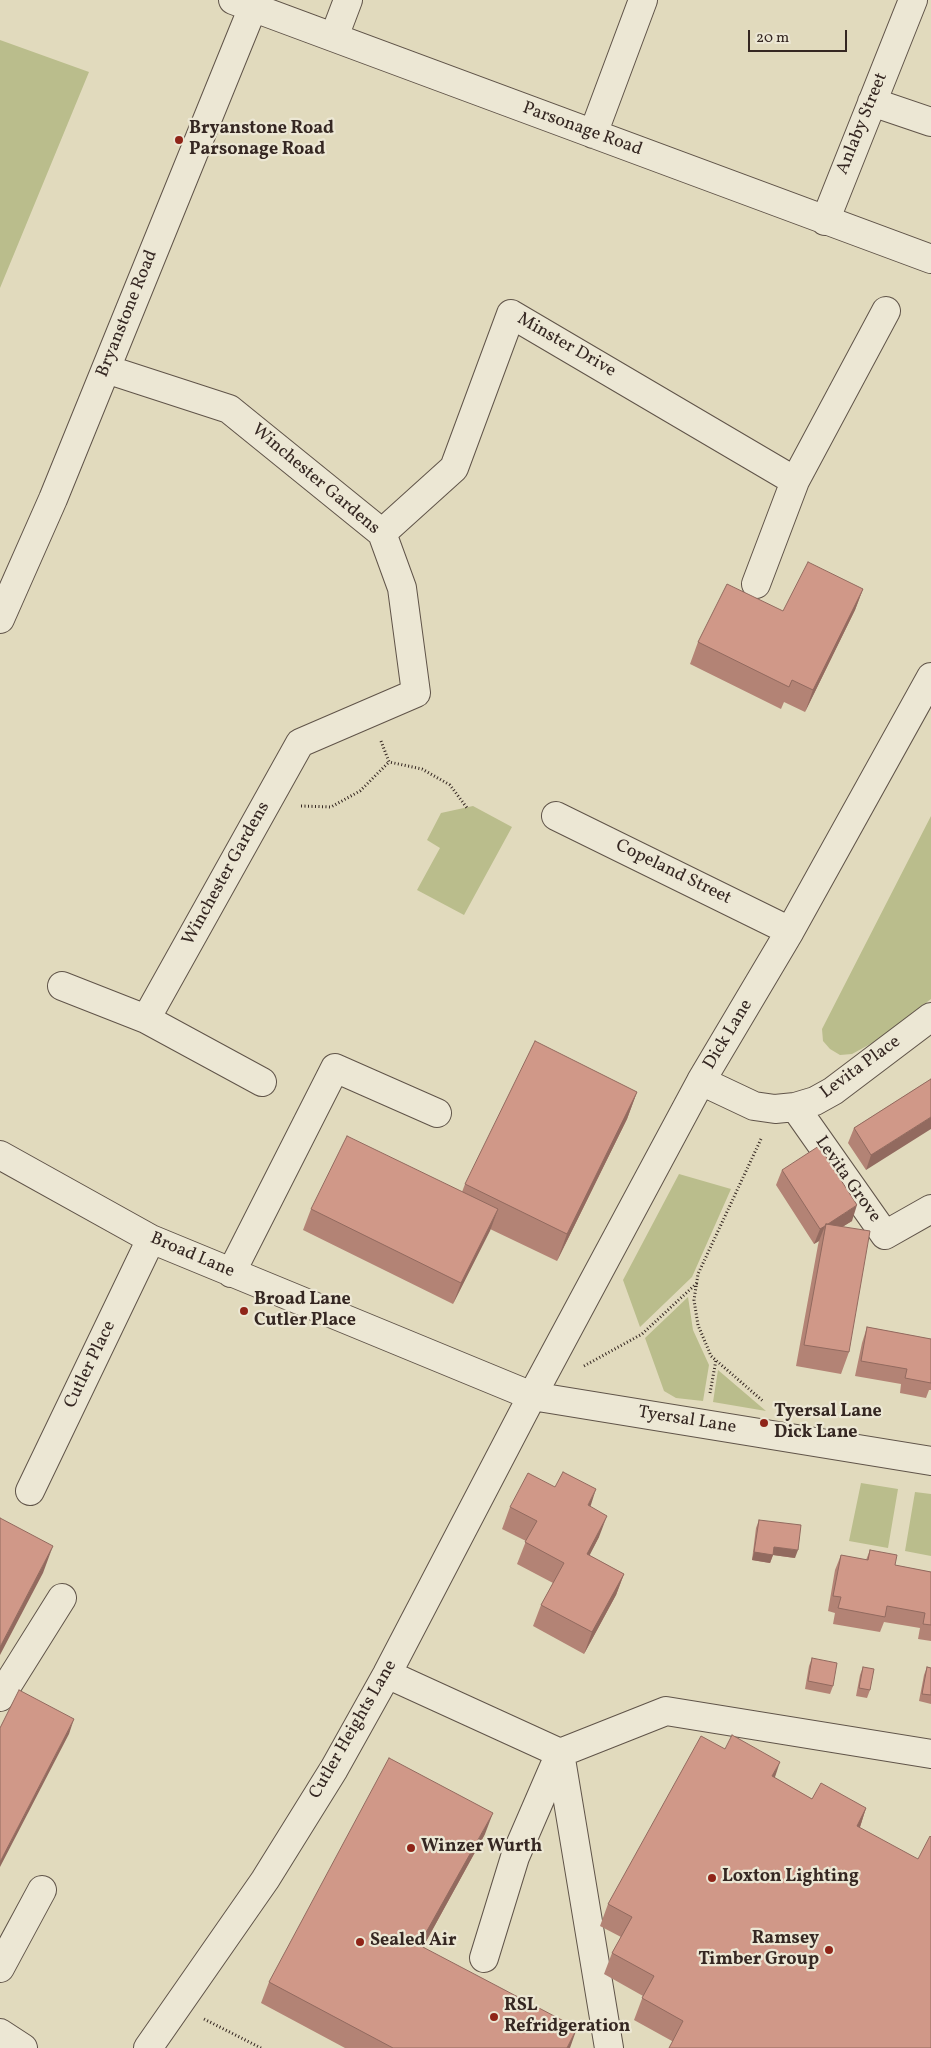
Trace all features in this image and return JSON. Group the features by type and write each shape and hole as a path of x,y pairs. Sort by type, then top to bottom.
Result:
{"street":[{"path":"334,37 348,0"},
{"path":"593,134 643,0"},
{"name":"Anlaby Street","path":"825,221 913,0"},
{"name":"Parsonage Road","path":"243,4 931,259"},
{"name":"Bryanstone Road","path":"0,619 53,499 106,369 243,4"},
{"path":"872,102 931,122"},
{"path":"756,584 794,481 886,311"},
{"name":"Minster Drive","path":"382,533 454,468 511,314 794,481"},
{"name":"Winchester Gardens","path":"106,369 230,409 382,533 402,588 416,693 300,743 146,1019"},
{"name":"Dick Lane","path":"532,1396 701,1081 790,931 931,677"},
{"name":"Copeland Street","path":"556,816 790,931"},
{"path":"62,986 146,1019 262,1082"},
{"name":"Levita Place","path":"701,1081 754,1106 785,1108 815,1101 833,1091 931,1017"},
{"path":"231,1273 335,1068 437,1113"},
{"name":"Levita Grove","path":"785,1108 885,1235 931,1209"},
{"name":"Broad Lane","path":"0,1155 151,1239 532,1396"},
{"name":"Cutler Place","path":"30,1490 151,1239"},
{"name":"Tyersal Lane","path":"532,1396 931,1462"},
{"name":"Cutler Heights Lane","path":"148,2048 265,1880 334,1769 387,1674 532,1396"},
{"path":"0,1698 62,1598"},
{"path":"387,1674 560,1753"},
{"path":"484,1958 515,1857 560,1753 666,1711 931,1754"},
{"path":"560,1753 609,2048"},
{"path":"0,1968 42,1890"},
{"path":"0,2033 23,2048"}],"path":[{"path":"370,712 389,762"},
{"path":"269,799 299,806 331,807 360,791 389,762"},
{"path":"389,762 422,769 450,785 467,808"},
{"path":"773,1435 775,1412 712,1356 698,1325 694,1300 698,1274 785,1108"},
{"path":"583,1367 642,1334 697,1283"},
{"path":"178,2003 205,2020 261,2048"}],"green space":[{"path":"0,40 89,72 0,288"},
{"path":"473,806 512,827 464,915 417,890 440,848 427,840 441,813"},
{"path":"931,816 931,999 874,1042 852,1054 840,1055 830,1049 823,1041 822,1029"},
{"path":"679,1174 731,1189 692,1277 640,1327 623,1280"},
{"path":"688,1297 693,1330 709,1365 703,1401 676,1398 664,1391 645,1338"},
{"path":"718,1370 766,1411 713,1402"},
{"path":"861,1483 898,1489 888,1548 849,1541"},
{"path":"915,1492 931,1494 931,1556 905,1551"}],"building":[{"path":"808,562 863,589 813,690 792,680 789,687 698,642 727,584 783,611"},
{"path":"535,1041 637,1092 567,1234 465,1184"},
{"path":"931,1079 931,1117 871,1155 854,1128"},
{"path":"347,1136 498,1209 461,1283 311,1209"},
{"path":"819,1146 857,1205 820,1229 782,1170"},
{"path":"826,1224 870,1231 849,1352 804,1345"},
{"path":"867,1327 931,1339 931,1383 905,1378 907,1369 861,1361"},
{"path":"563,1472 596,1489 588,1505 607,1516 587,1554 624,1574 592,1632 541,1605 564,1563 525,1542 537,1521 510,1507 528,1473 555,1487"},
{"path":"0,1518 53,1546 0,1647"},
{"path":"759,1520 801,1525 798,1550 774,1547 773,1555 754,1552"},
{"path":"870,1550 897,1555 895,1565 931,1572 931,1625 923,1624 925,1613 887,1606 885,1617 838,1608 841,1597 833,1596 841,1555 868,1560"},
{"path":"812,1658 837,1663 833,1686 808,1681"},
{"path":"863,1667 874,1669 870,1690 859,1688"},
{"path":"927,1667 931,1668 931,1695 922,1694"},
{"path":"19,1690 74,1719 0,1862 0,1728"},
{"path":"732,1735 780,1762 772,1776 812,1799 821,1783 866,1808 857,1826 918,1859 931,1837 931,2048 669,2048 683,2021 642,1998 654,1976 612,1953 632,1917 608,1904 701,1736 725,1749"},
{"path":"389,1758 493,1813 419,1945 577,2028 567,2048 393,2048 269,1982"}],"place":[{"name":"Bryanstone Road Parsonage Road","path":"179,140"},
{"name":"Broad Lane Cutler Place","path":"244,1311"},
{"name":"Tyersal Lane Dick Lane","path":"764,1423"},
{"name":"Winzer Wurth","path":"411,1848"},
{"name":"Loxton Lighting","path":"712,1878"},
{"name":"Sealed Air","path":"360,1942"},
{"name":"Ramsey Timber Group","path":"829,1950"},
{"name":"RSL Refridgeration","path":"494,2017"}]}
